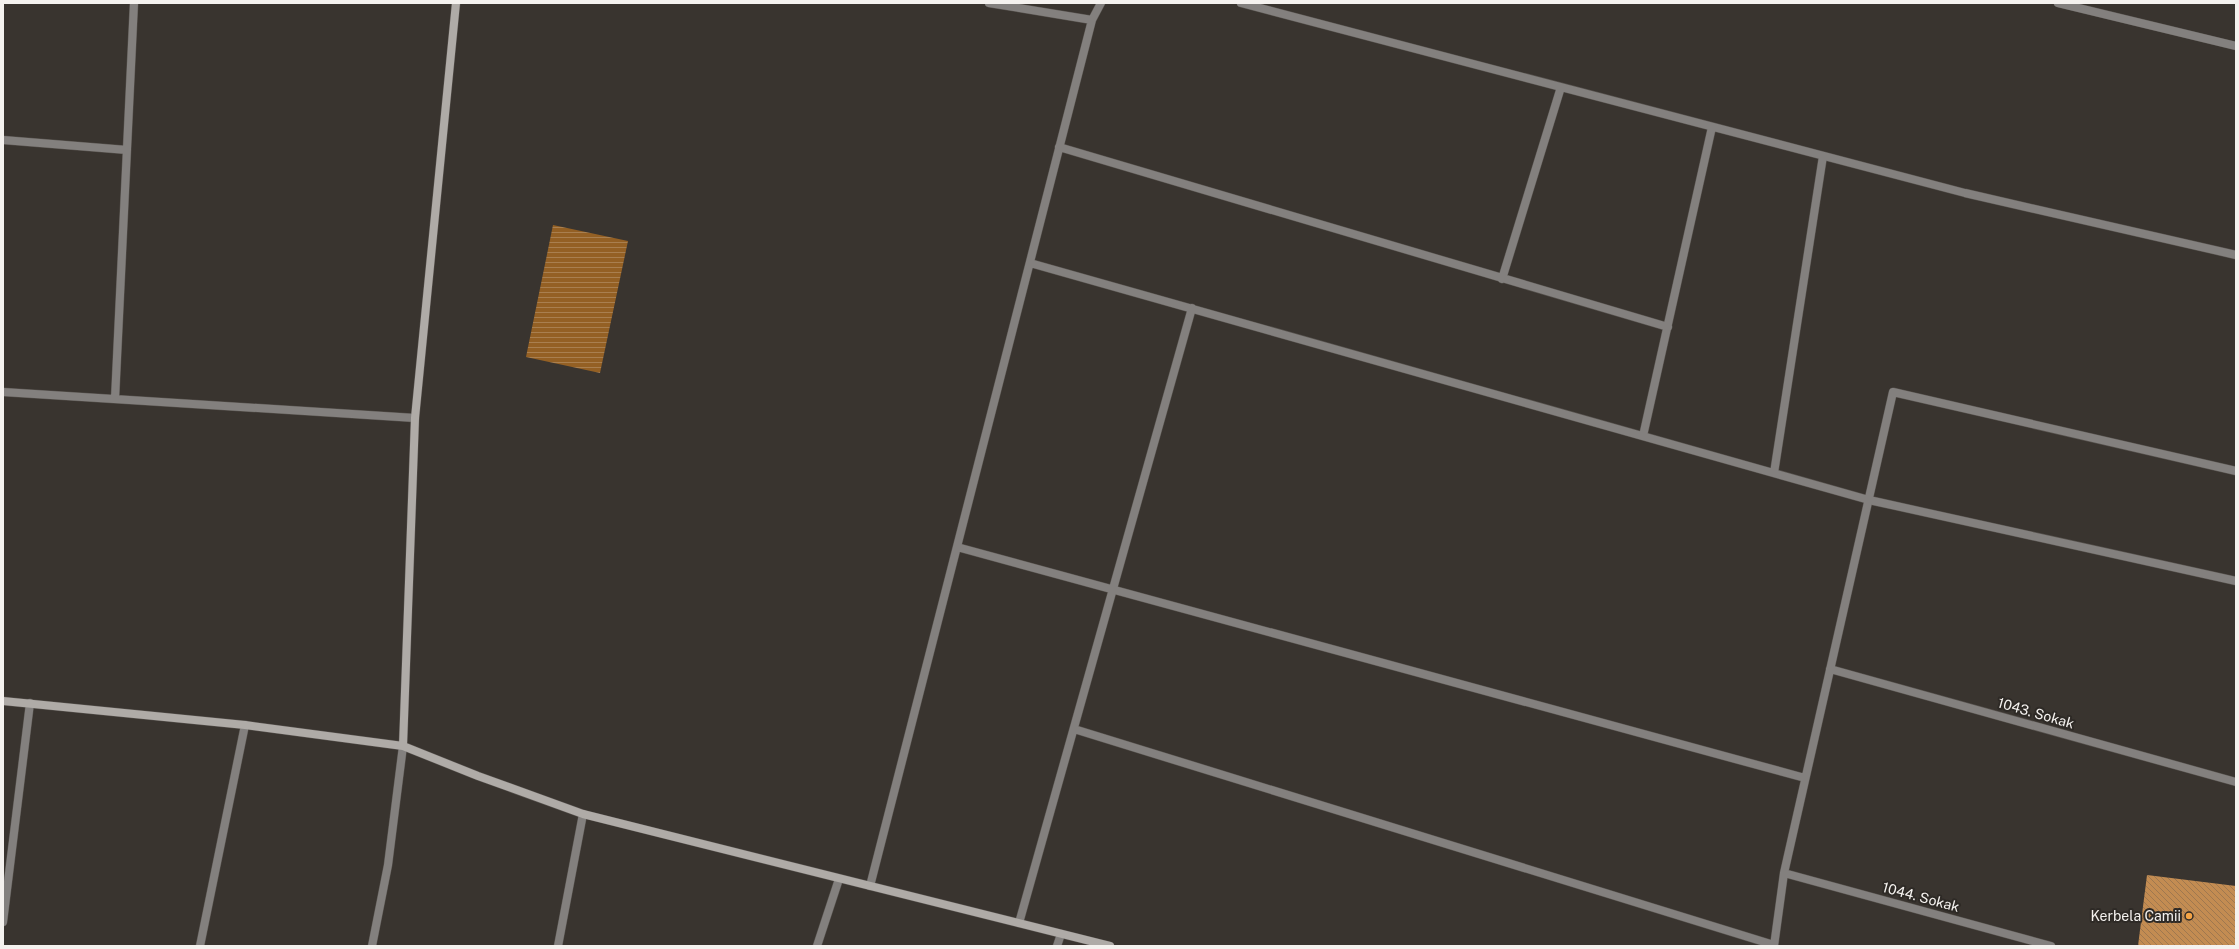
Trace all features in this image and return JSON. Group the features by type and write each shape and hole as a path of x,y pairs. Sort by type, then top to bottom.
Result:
{"main road":[{"path":"404,746 415,418 456,3"},
{"path":"3,700 245,725 404,746 478,776 583,814 1110,946"}],"street":[{"path":"115,399 134,3"},
{"path":"989,3 1092,20"},
{"path":"870,886 1092,20 1101,3"},
{"path":"1242,3 1965,193 2236,255"},
{"path":"2058,3 2070,4 2236,46"},
{"path":"1502,279 1561,87"},
{"path":"1643,436 1712,127"},
{"path":"3,140 127,150"},
{"path":"1059,147 1502,279 1668,326"},
{"path":"1774,472 1823,156"},
{"path":"1030,263 1869,500 2236,581"},
{"path":"1019,923 1192,308"},
{"path":"3,392 415,418"},
{"path":"1074,729 1774,945 1784,873 1893,392 2236,471"},
{"path":"957,547 1805,778"},
{"name":"1043. Sokak","path":"1830,669 2236,782"},
{"path":"3,922 30,703"},
{"path":"200,946 245,725"},
{"path":"372,946 388,865 404,746"},
{"path":"558,946 583,814"},
{"name":"1044. Sokak","path":"1784,873 2051,946"},
{"path":"817,946 839,879"},
{"path":"1058,946 1061,934"}],"shaded area":[{"path":"553,225 628,241 600,373 526,357"}],"building":[{"name":"Kerbela Camii","path":"2147,875 2236,886 2236,946 2138,946"}],"place":[{"name":"Kerbela Camii","path":"2189,916"}]}
